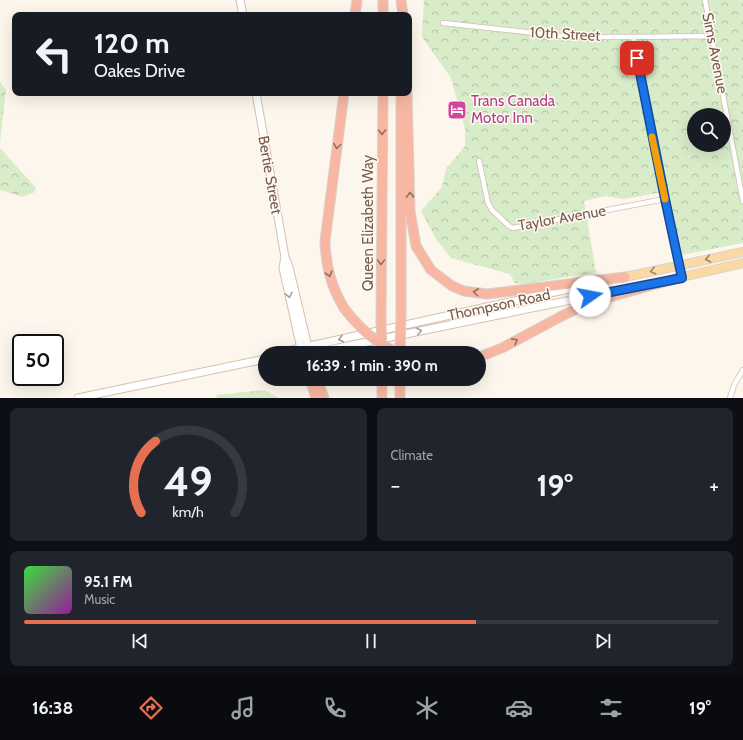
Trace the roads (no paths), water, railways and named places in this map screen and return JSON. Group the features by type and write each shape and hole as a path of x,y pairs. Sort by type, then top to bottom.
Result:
{"highway":[{"path":"355,12 357,0"},
{"path":"383,0 383,12"},
{"path":"401,0 402,12"},
{"path":"344,96 325,242 326,261 335,293 344,308 369,336 385,346"},
{"name":"Queen Elizabeth Way","path":"382,96 382,346"},
{"path":"400,346 401,96"},
{"path":"407,96 410,211 416,246 431,270 452,286 464,291 487,294 626,277"},
{"path":"486,354 502,348 582,306 682,278"},
{"path":"312,386 316,398"},
{"path":"320,386 324,398"},
{"path":"382,386 382,398"},
{"path":"400,386 400,398"}],"main road":[{"path":"240,0 242,12"},
{"name":"Bertie Street","path":"257,96 285,257 283,268 304,346"},
{"name":"Thompson Road","path":"323,346 680,264 743,252"},
{"name":"Thompson Road","path":"347,346 682,278 743,263"},
{"path":"731,266 743,271"},
{"path":"78,398 258,359"}],"street":[{"name":"Sims Avenue","path":"705,0 743,201"},
{"name":"10th Street","path":"443,23 571,37 711,36"},
{"path":"633,37 682,278"},
{"name":"Taylor Avenue","path":"479,161 488,203 492,210 513,228 665,199"},
{"path":"730,398 734,386 743,370"}],"place":[{"name":"Trans Canada Motor Inn","path":"457,110"}]}
